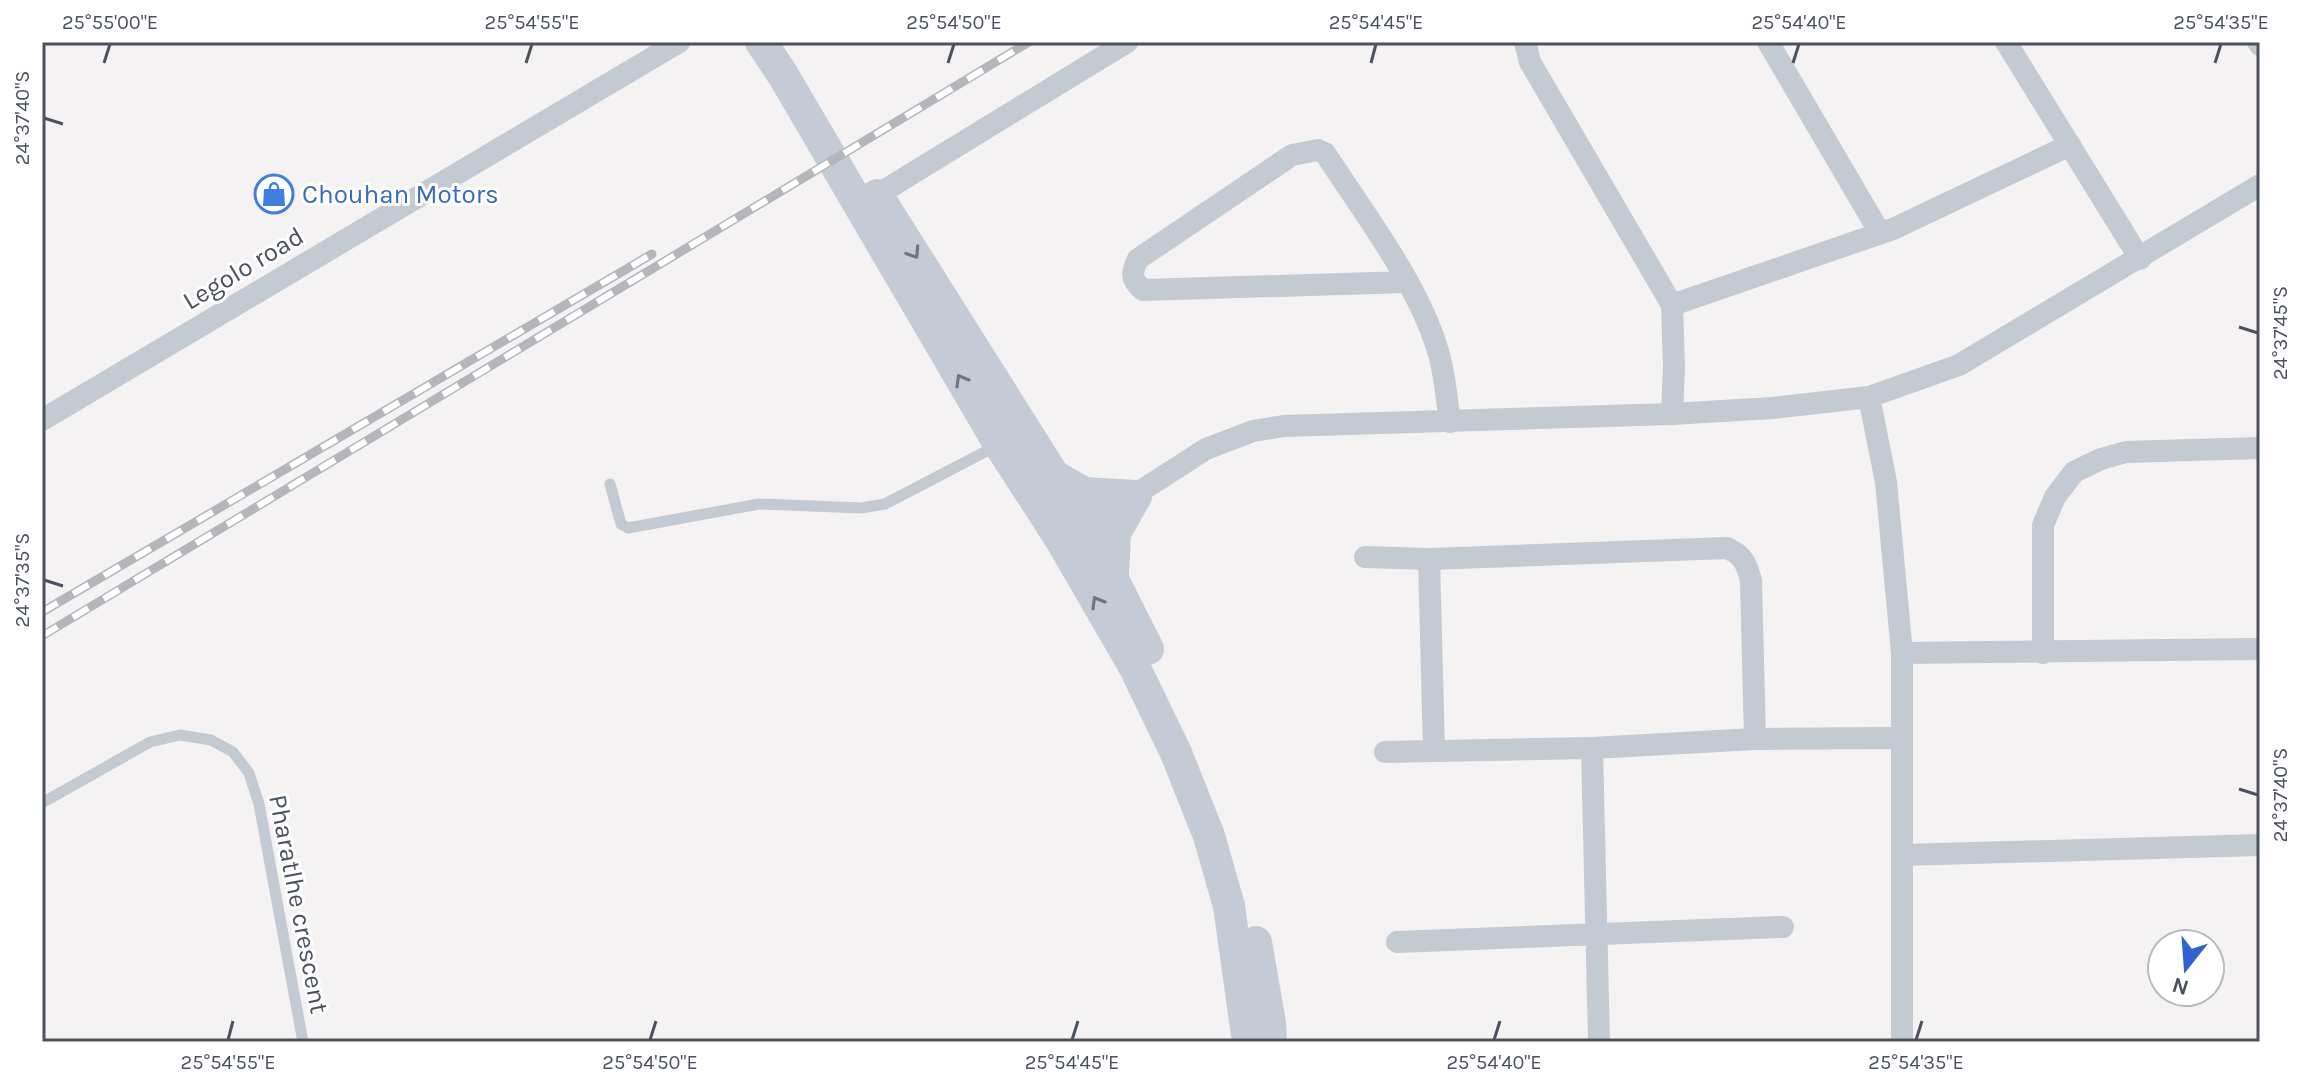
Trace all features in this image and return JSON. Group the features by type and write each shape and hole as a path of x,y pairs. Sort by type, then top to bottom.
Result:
{"main road":[{"path":"761,42 999,444 1113,583 1173,698 1224,816 1248,899 1259,1034"},
{"path":"787,42 877,195 1056,477 1074,534 1176,753 1209,836 1259,1034"},
{"path":"1056,477 1084,493 1136,496 1115,533 1113,583"}],"street":[{"name":"Legolo road","path":"42,420 679,42"},
{"path":"877,195 1127,42"},
{"path":"1525,42 1530,62 1672,305 1672,414"},
{"path":"1768,42 1880,233"},
{"path":"2006,42 2140,259"},
{"path":"1672,305 1880,233 2070,145"},
{"path":"1407,282 1143,290 1134,282 1132,271 1138,259 1292,155 1318,150 1325,153 1407,282 1438,349 1450,422"},
{"path":"1074,534 1206,449 1253,431 1284,426 1672,414 1772,408 1869,397 1959,365 2260,185"},
{"path":"1869,397 1886,482 1902,653 1902,1042"},
{"path":"2043,653 2043,525 2055,497 2074,472 2101,459 2126,452 2260,448"},
{"path":"1365,557 1429,559 1727,548 1738,553 1746,563 1751,581 1755,739"},
{"path":"1429,559 1434,751"},
{"path":"1902,653 2260,649"},
{"path":"1385,752 1592,748 1755,739 1900,738"},
{"path":"1592,748 1599,1042"},
{"path":"1903,855 2260,845"},
{"path":"1397,942 1783,927"}],"lane":[{"path":"610,484 617,516 621,524 628,528 759,504 861,508 885,504 999,444"},
{"name":"Pharatlhe crescent","path":"42,803 150,742 180,735 211,740 233,752 249,773 259,804 303,1042"}],"railway":[{"path":"42,636 1029,42"},
{"path":"42,612 652,254"}],"place":[{"name":"Chouhan Motors","path":"274,194"}]}
